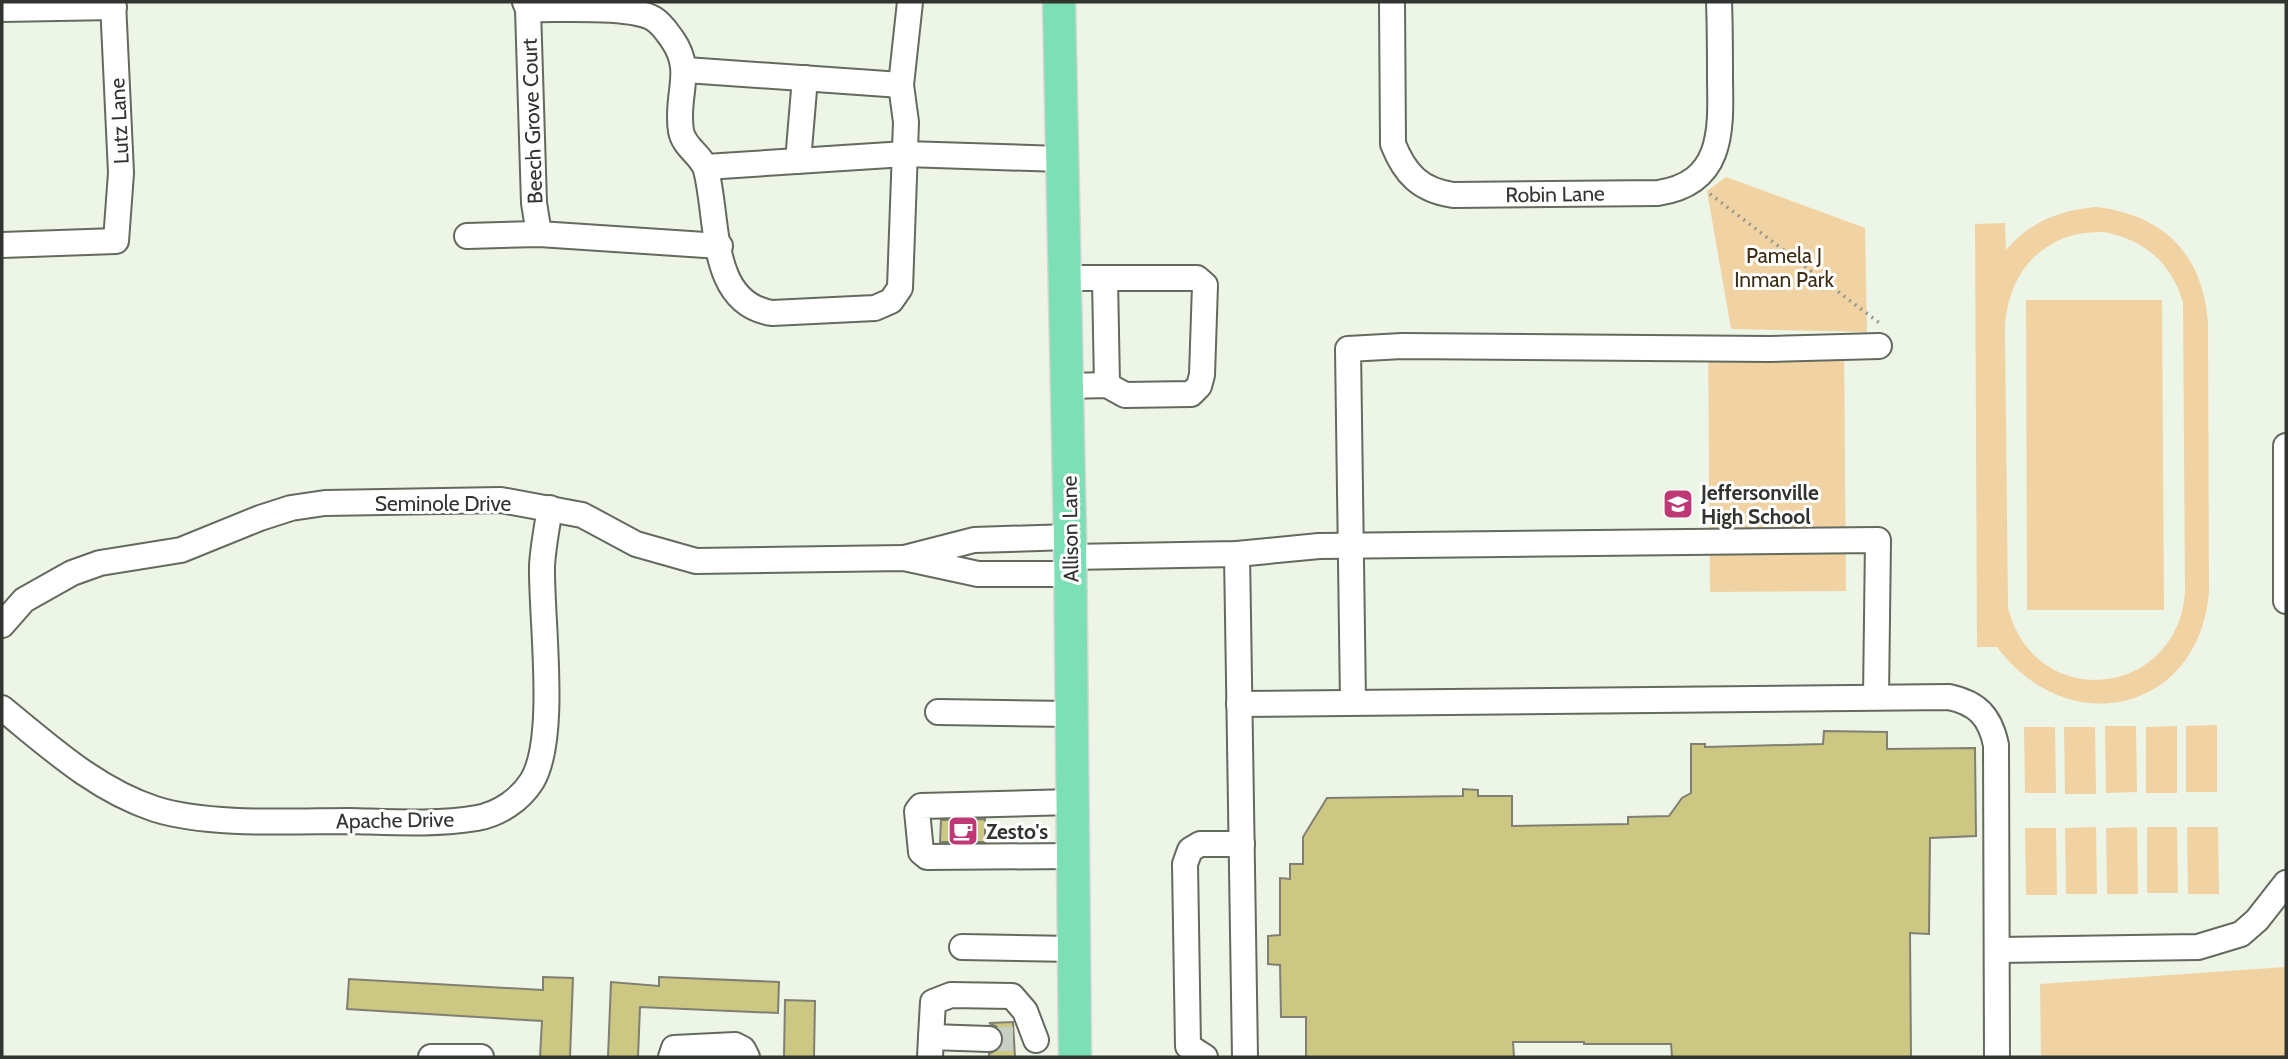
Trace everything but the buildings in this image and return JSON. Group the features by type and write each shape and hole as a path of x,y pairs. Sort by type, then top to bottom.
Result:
{"main road":[{"name":"Allison Lane","path":"1059,2 1071,556 1075,1049"}],"street":[{"path":"901,85 685,70 678,106 681,134 687,146 706,167 726,279 738,298 756,310 772,313 875,308 891,301 900,288 906,122 901,85 910,2"},
{"name":"Robin Lane","path":"1392,2 1393,144 1401,164 1412,178 1437,193 1453,195 1658,194 1686,186 1711,161 1717,146 1721,120 1719,2"},
{"path":"2,9 113,4"},
{"name":"Lutz Lane","path":"2,244 116,241 121,173 113,4"},
{"name":"Beech Grove Court","path":"539,234 534,203 526,5 640,12 665,29 682,53 685,70"},
{"path":"799,161 805,78"},
{"path":"706,167 905,154 1061,159"},
{"name":"Beech Grove Court","path":"467,236 539,234 720,246"},
{"path":"1066,278 1197,278 1205,285 1202,375 1199,386 1191,394 1125,395 1107,385 1068,386"},
{"path":"1105,278 1107,385"},
{"path":"1353,702 1348,349 1414,346 1770,349 1882,336"},
{"path":"2286,446 2286,601"},
{"name":"Seminole Drive","path":"2,625 24,600 72,573 100,563 200,544 260,518 291,508 325,503 501,500 582,515 636,544 696,561 904,558 978,574 1071,556"},
{"name":"Apache Drive","path":"2,708 79,771 114,792 158,810 261,821 404,822 477,818 501,811 532,781 540,761 545,716 542,564 550,508"},
{"name":"Seminole Drive","path":"904,558 974,540 1071,556"},
{"path":"1071,556 1237,554 1350,545 1878,540 1876,697"},
{"path":"1237,554 1245,1057"},
{"path":"1239,704 1876,697 1949,697 1968,701 1982,712 1992,727 1996,745 1997,1057"},
{"path":"938,712 1071,714"},
{"path":"1072,802 921,806 917,811 921,852 928,856 1072,856"},
{"path":"1205,1057 1188,1046 1185,864 1190,850 1200,844 1242,844"},
{"path":"1997,950 2198,947 2241,934 2257,920 2286,883"},
{"path":"962,947 1074,949"},
{"path":"989,1039 930,1047 933,1002 951,995 1012,996 1025,1011 1026,1039 1075,1049"},
{"path":"670,1057 674,1048 683,1046 735,1045 743,1049 747,1057"},
{"path":"431,1057 481,1057"}],"path":[{"path":"1707,191 1882,336"}],"green space":[{"name":"Pamela J Inman Park","path":"1726,177 1865,228 1867,332 1731,329 1707,191"},
{"path":"2096,207 2120,211 2141,219 2176,242 2198,277 2205,299 2208,323 2209,592 2200,633 2182,665 2156,688 2126,700 2093,703 2059,696 2026,677 1997,647 1977,647 1975,224 2005,223 2006,250 2025,232 2046,219 2070,211","holes":["2104,232 2144,247 2164,265 2183,302 2185,592 2176,628 2158,654 2133,672 2104,680 2074,677 2046,665 2023,642 2008,608 2005,329 2007,308 2013,289 2033,258 2064,238 2083,233"]},
{"path":"2026,300 2162,300 2164,610 2027,610"},
{"path":"1708,338 1844,338 1846,591 1710,592"},
{"path":"2217,725 2217,792 2186,792 2186,726"},
{"path":"2105,726 2136,726 2137,792 2106,793"},
{"path":"2177,726 2177,793 2146,793 2146,727"},
{"path":"2024,727 2055,727 2056,793 2025,793"},
{"path":"2064,727 2095,727 2096,794 2065,794"},
{"path":"2096,827 2097,894 2066,894 2065,828"},
{"path":"2137,827 2138,894 2107,894 2106,828"},
{"path":"2147,827 2177,827 2178,893 2147,893"},
{"path":"2187,827 2218,827 2219,894 2188,894"},
{"path":"2025,828 2056,828 2057,895 2026,895"},
{"path":"2286,967 2286,1057 2041,1057 2040,984"}],"tunnel":[{"path":"989,1039 1015,1039"}],"place":[{"name":"Jeffersonville High School","path":"1678,504"},
{"name":"Zesto's","path":"963,831"}]}
